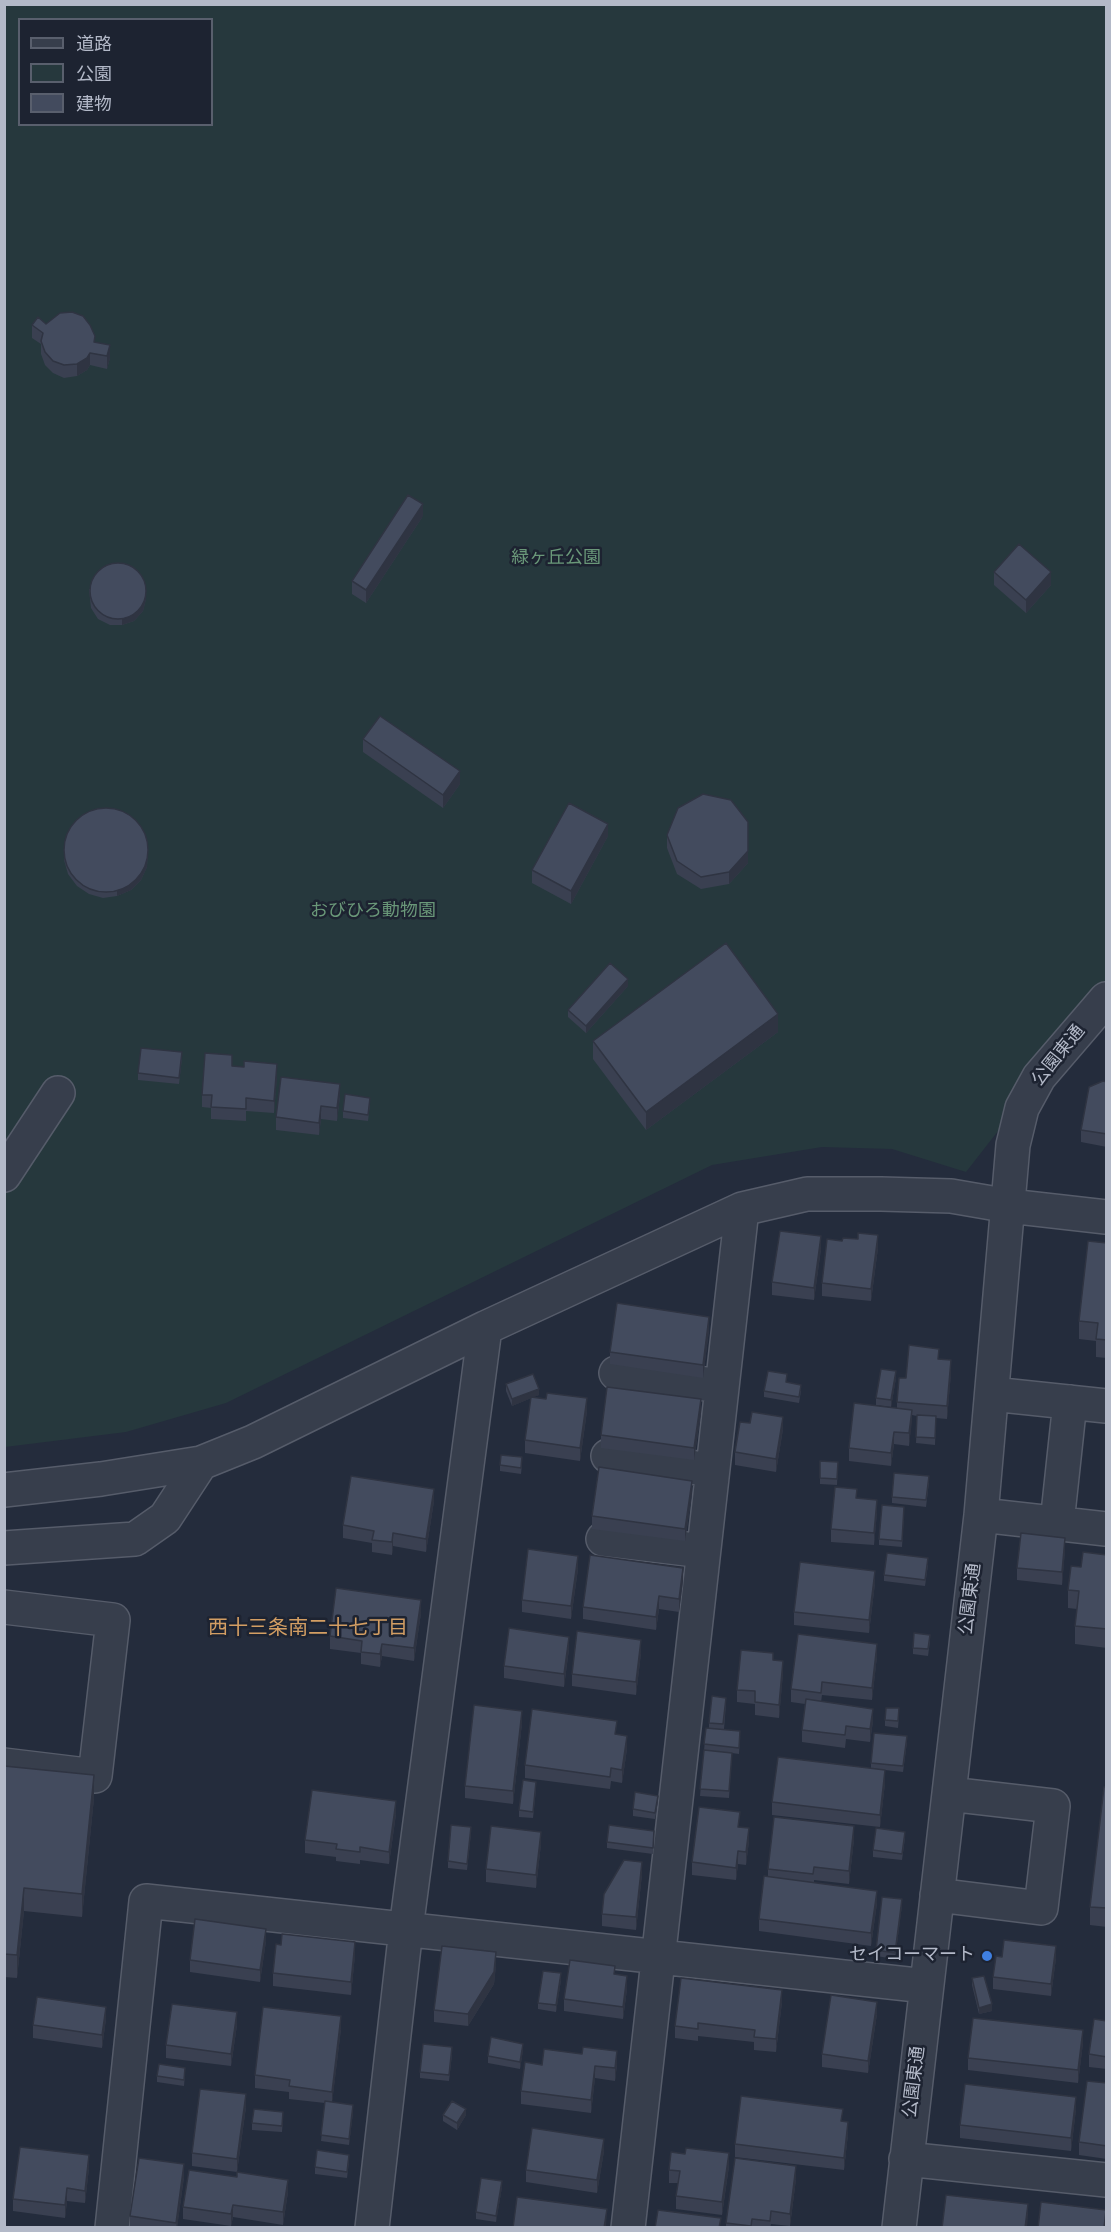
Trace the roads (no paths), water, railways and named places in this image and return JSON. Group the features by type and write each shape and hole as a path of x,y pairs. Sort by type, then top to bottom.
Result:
{"street":[{"name":"公園東通","path":"899,2228 981,1515 1013,1145 1022,1108 1039,1077 1107,999"},
{"path":"4,1176 58,1093"},
{"path":"4,1490 101,1479 201,1463 253,1442 485,1328 742,1209 807,1194 951,1196 1009,1206 1107,1217"},
{"path":"628,2228 742,1209"},
{"path":"372,2228 406,1929 485,1328"},
{"path":"616,1372 722,1386"},
{"path":"992,1394 1107,1406"},
{"path":"1057,1523 1070,1402"},
{"path":"608,1456 712,1470"},
{"path":"4,1548 135,1539 165,1518 201,1463"},
{"path":"981,1515 1107,1529"},
{"path":"603,1539 703,1551"},
{"path":"4,1607 113,1620 95,1776 4,1765"},
{"path":"937,1895 1041,1908 1053,1806 949,1794"},
{"path":"111,2228 146,1901 926,1986"},
{"path":"906,2159 1107,2180"}],"place":[{"name":"セイコーマート","path":"987,1956"}],"district":[{"name":"西十三条南二十七丁目","path":"308,1629"}],"park label":[{"name":"緑ヶ丘公園","path":"556,559"},
{"name":"おびひろ動物園","path":"373,912"}]}
